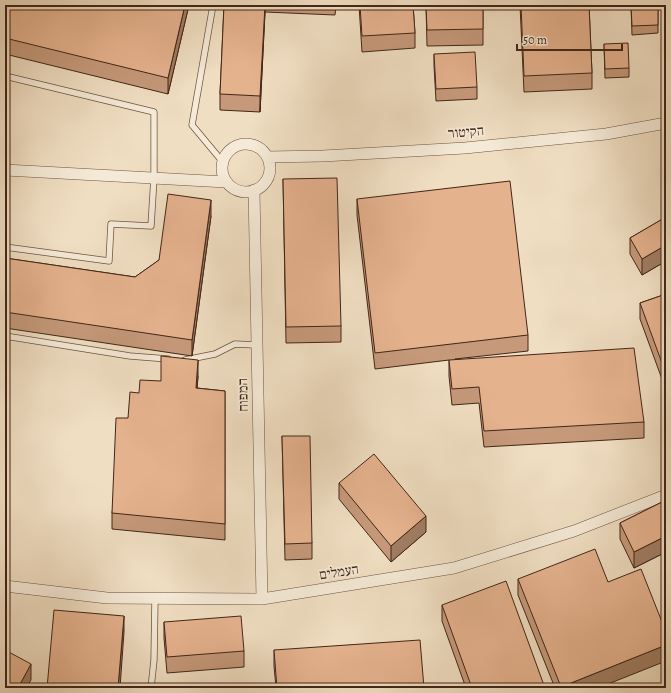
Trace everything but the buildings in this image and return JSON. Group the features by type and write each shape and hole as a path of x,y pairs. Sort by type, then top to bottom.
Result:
{"street":[{"name":"הקיטור","path":"267,157 324,156 465,148 606,134 666,123"},
{"path":"243,144 256,146 262,150 267,157 270,165 269,173 264,183 254,190 246,192 239,191 226,182 221,168 222,161 226,153 232,148 243,144"},
{"path":"5,170 226,182"},
{"name":"המפוח","path":"254,190 262,599"},
{"name":"העמלים","path":"5,586 107,598 262,599 454,568 574,531 666,495"}],"lane":[{"path":"213,5 192,125 222,161"},
{"path":"5,76 154,112 154,178 151,226 111,224 109,261 5,247"},
{"path":"5,336 130,356 172,359"},
{"path":"180,360 187,361 215,354 235,344 257,345"},
{"path":"151,688 154,660 155,599"}]}
